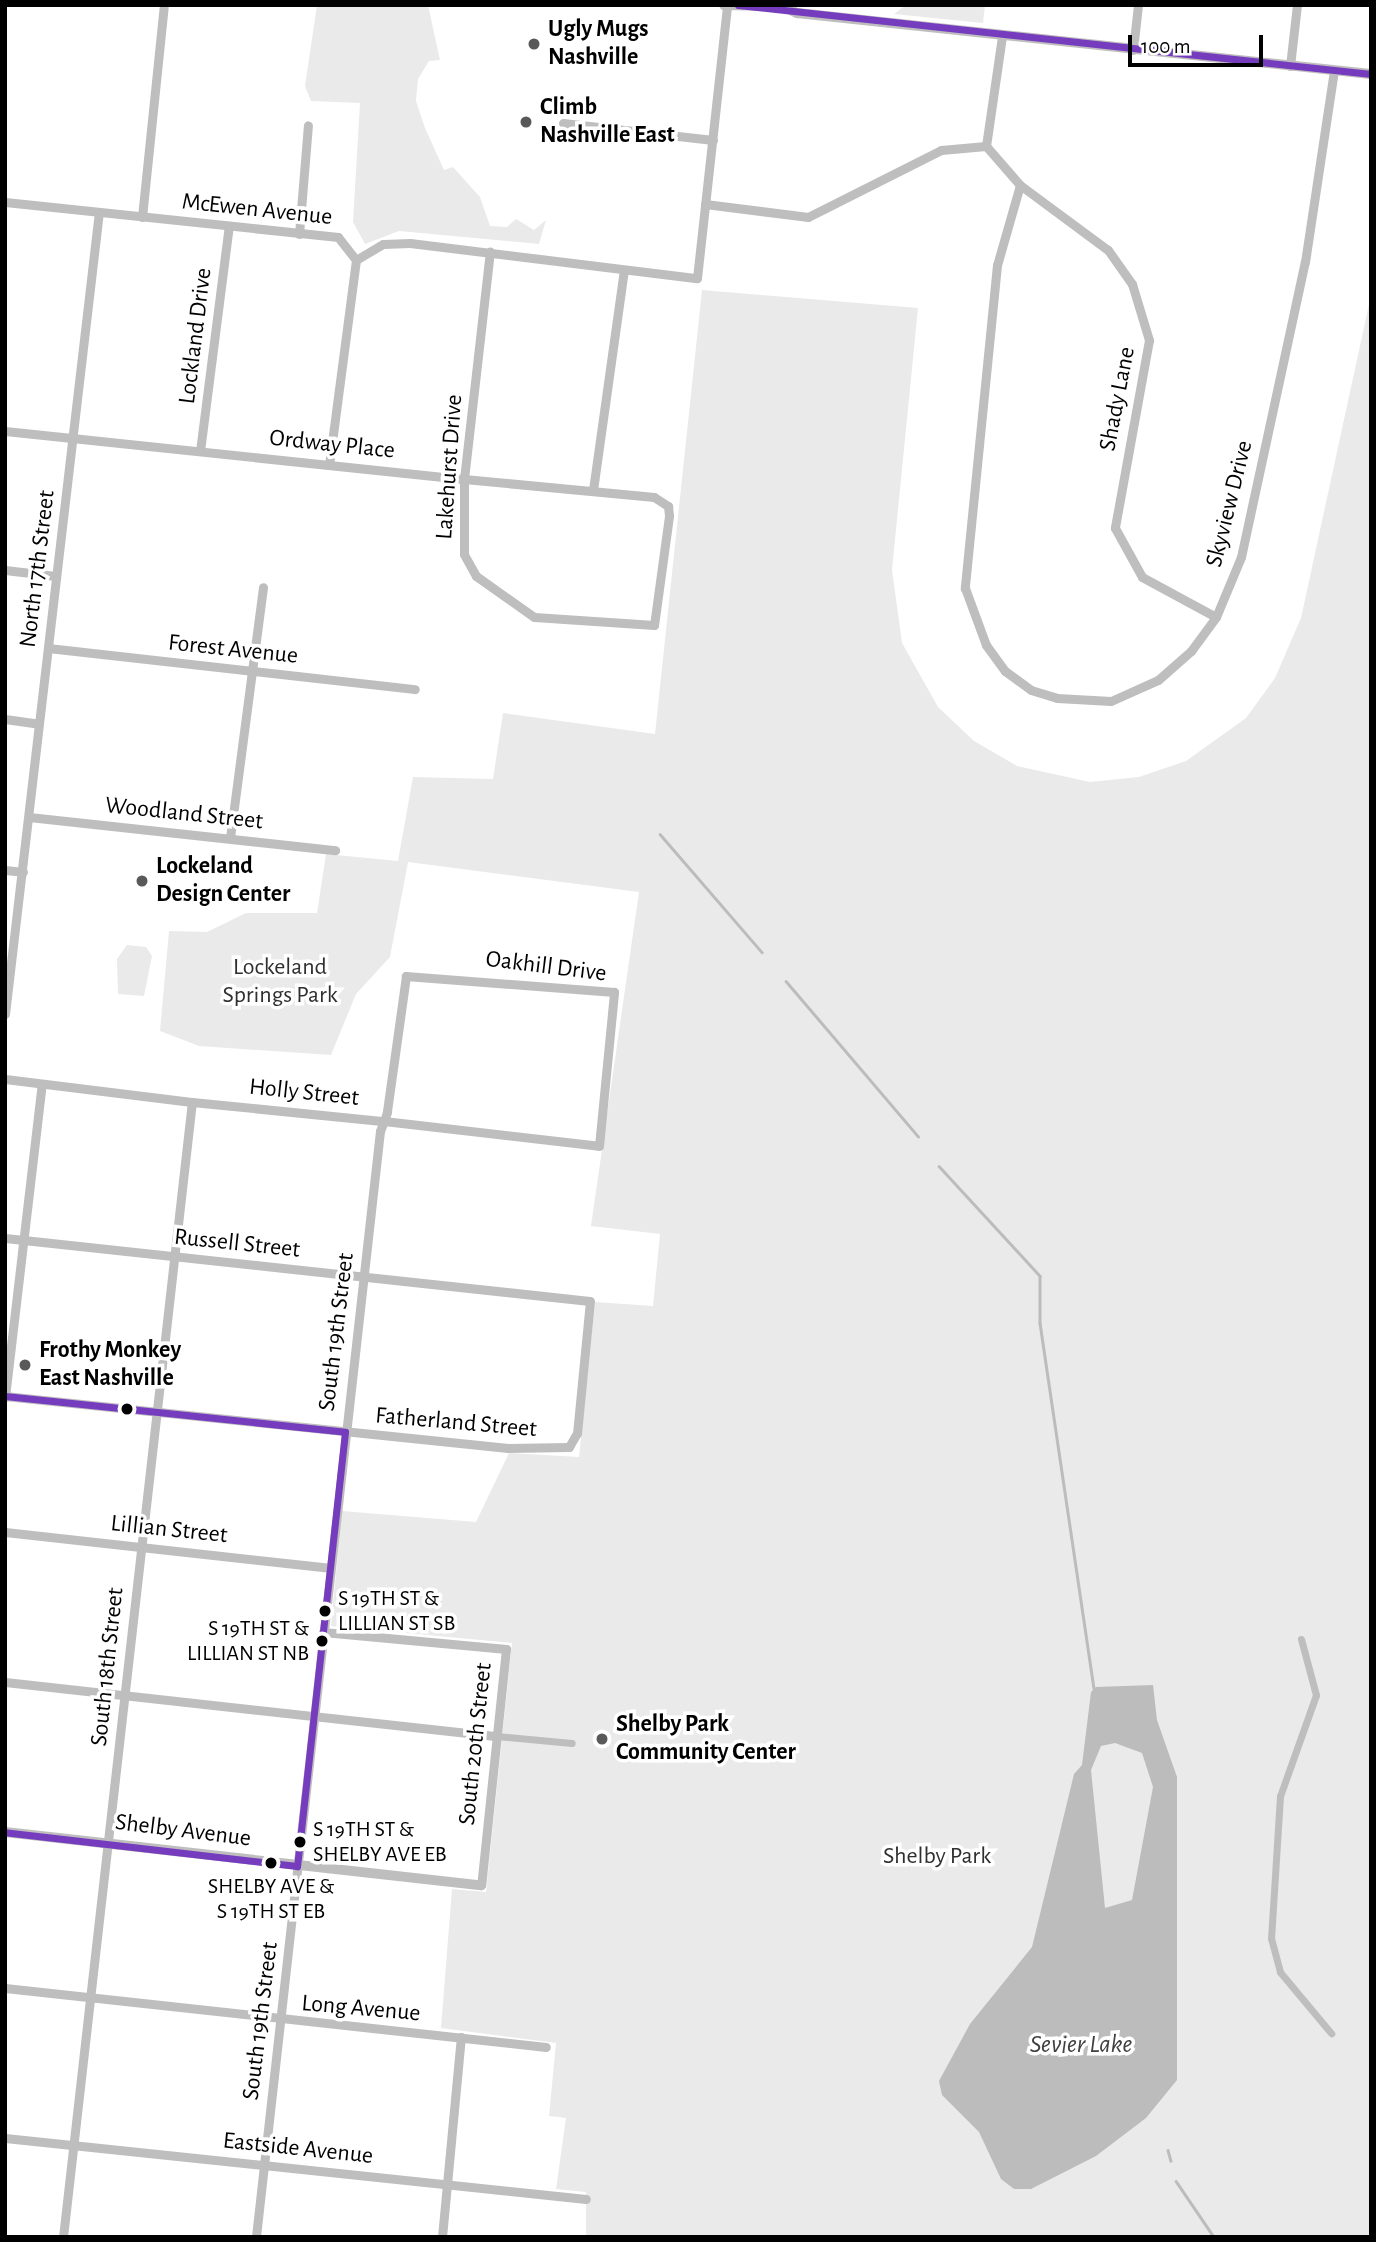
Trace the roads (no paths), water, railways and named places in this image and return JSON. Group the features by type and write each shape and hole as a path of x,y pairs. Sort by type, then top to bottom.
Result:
{"street":[{"path":"142,217 164,5"},
{"path":"1133,50 1139,5"},
{"path":"1290,66 1297,5"},
{"path":"329,464 356,260 383,244 490,251 697,278 725,6 783,6 797,13 1371,74"},
{"path":"705,204 808,218 941,150 986,146 1002,36"},
{"name":"Skyview Drive","path":"1020,185 996,277 965,588 973,618 1005,670 1031,690 1083,702 1134,694 1158,680 1216,617 1251,512 1305,262 1334,71"},
{"path":"563,123 713,140"},
{"path":"299,234 308,125"},
{"name":"Shady Lane","path":"986,146 1020,185 1108,250 1144,310 1146,363 1115,528 1142,577 1216,617"},
{"name":"McEwen Avenue","path":"5,202 345,240 356,260"},
{"name":"North 17th Street","path":"5,1014 99,212"},
{"name":"Lockland Drive","path":"201,451 229,226"},
{"name":"Lakehurst Drive","path":"490,251 464,478 464,554 475,576 534,617 654,625 669,516 668,506 654,497"},
{"path":"593,491 624,270"},
{"name":"Ordway Place","path":"5,431 654,497"},
{"path":"5,570 56,576"},
{"path":"230,838 262,587"},
{"name":"Forest Avenue","path":"48,648 415,690"},
{"path":"5,719 39,723"},
{"name":"Woodland Street","path":"29,817 335,850"},
{"path":"5,870 23,872"},
{"name":"South 19th Street","path":"256,2237 363,1278 406,976"},
{"name":"Oakhill Drive","path":"406,976 614,992 598,1146"},
{"name":"Holly Street","path":"5,1079 598,1146"},
{"path":"5,1396 42,1084"},
{"name":"South 18th Street","path":"63,2237 192,1102"},
{"name":"Russell Street","path":"5,1238 590,1301 577,1433 569,1447"},
{"name":"Fatherland Street","path":"5,1396 508,1448 569,1447"},
{"name":"Lillian Street","path":"5,1532 329,1568"},
{"name":"South 20th Street","path":"323,1632 506,1649 481,1885"},
{"path":"1301,1639 1317,1695 1280,1796 1271,1938 1280,1972 1331,2034"},
{"path":"5,1682 572,1743"},
{"name":"Shelby Avenue","path":"5,1832 481,1885"},
{"name":"Long Avenue","path":"5,1988 281,2021 546,2047"},
{"path":"442,2237 461,2037"},
{"name":"Eastside Avenue","path":"5,2138 586,2199"}],"water":[{"name":"Sevier Lake","path":"1153,1685 1157,1720 1177,1777 1177,2080 1146,2118 1096,2156 1031,2189 1014,2189 1001,2179 979,2132 942,2095 939,2081 970,2024 1032,1947 1074,1774 1082,1765 1091,1692 1096,1687","holes":["1115,1743 1142,1753 1153,1787 1132,1900 1105,1908 1091,1770 1101,1746"]}],"waterway":[{"path":"660,834 762,952"},
{"path":"786,981 918,1136"},
{"path":"939,1166 1040,1276 1040,1323 1094,1688"},
{"path":"1168,2150 1171,2161"},
{"path":"1176,2181 1214,2237"}],"place":[{"name":"Ugly Mugs Nashville","path":"534,44"},
{"name":"Climb Nashville East","path":"526,122"},
{"name":"Lockeland Design Center","path":"142,881"},
{"name":"Frothy Monkey East Nashville","path":"25,1365"},
{"name":"S 19TH ST & LILLIAN ST SB","path":"325,1611"},
{"name":"S 19TH ST & LILLIAN ST NB","path":"322,1641"},
{"name":"Shelby Park Community Center","path":"602,1739"},
{"name":"S 19TH ST & SHELBY AVE EB","path":"300,1842"},
{"name":"SHELBY AVE & S 19TH ST EB","path":"271,1863"}],"park label":[{"name":"Lockeland Springs Park","path":"280,982"},
{"name":"Shelby Park","path":"937,1857"}]}
